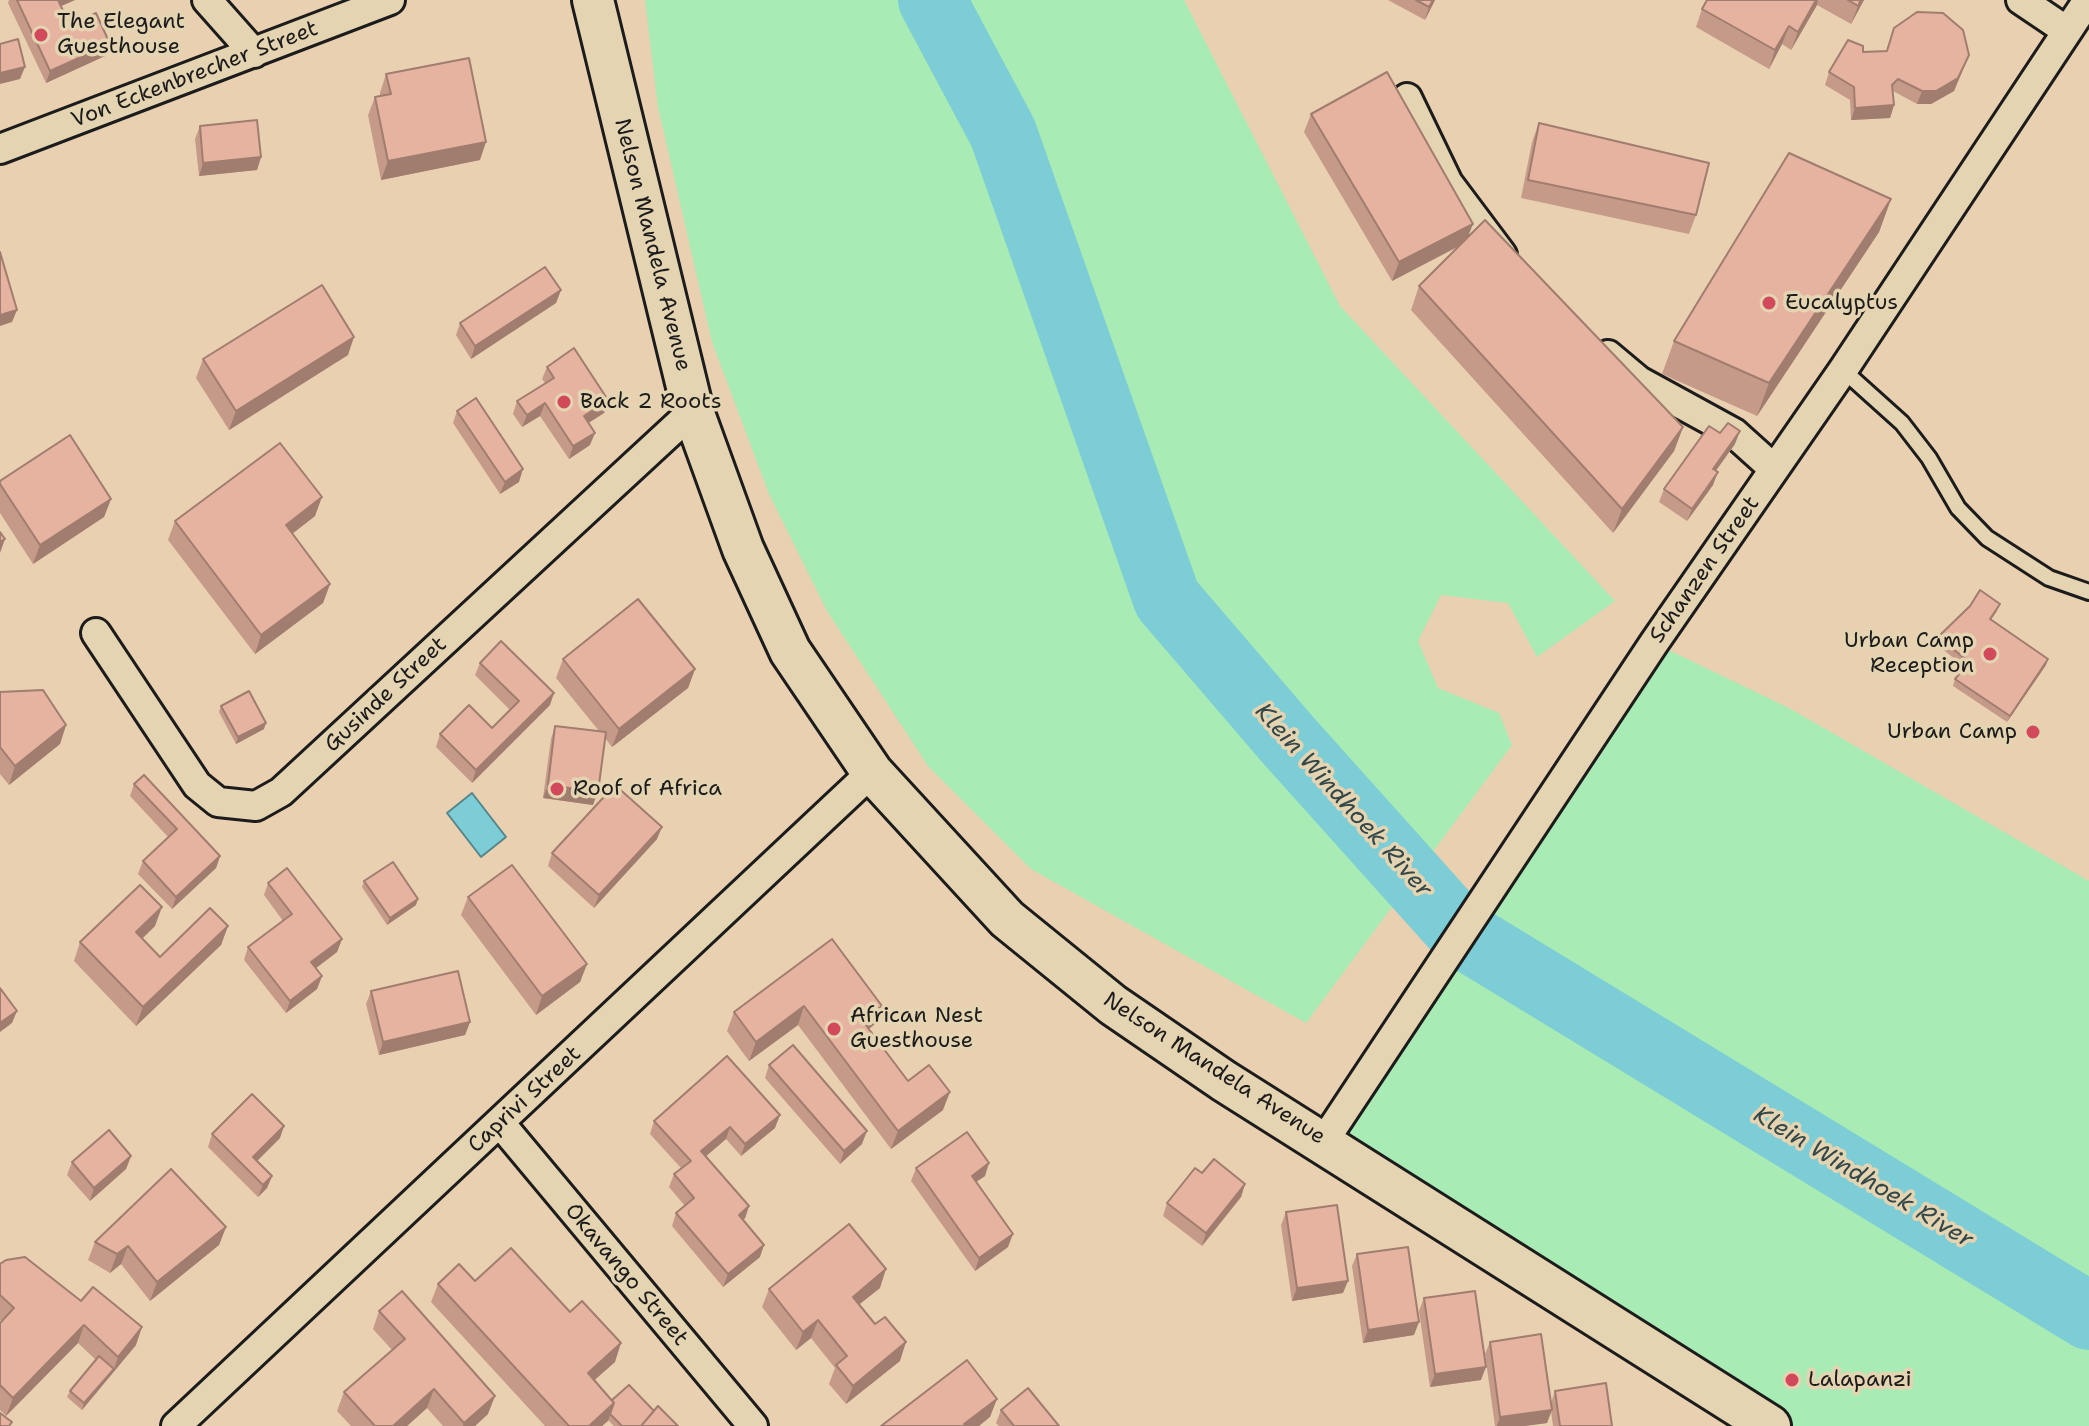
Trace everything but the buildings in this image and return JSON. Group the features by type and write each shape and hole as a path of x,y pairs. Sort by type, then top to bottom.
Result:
{"main road":[{"name":"Nelson Mandela Avenue","path":"593,0 693,411 743,549 790,651 872,772 1007,919 1113,1005 1224,1081 1324,1141 1770,1426"}],"street":[{"path":"207,0 254,53"},
{"name":"Von Eckenbrecher Street","path":"0,149 390,0"},
{"path":"2021,0 2067,31"},
{"name":"Schanzen Street","path":"1324,1141 1654,643 1843,370 2088,0"},
{"path":"1407,98 1448,183 1485,236 1523,277"},
{"path":"1587,335 1639,381 1734,433 1774,469"},
{"name":"Gusinde Street","path":"96,633 197,785 218,802 256,806 281,792 693,411"},
{"name":"Caprivi Street","path":"176,1426 872,772"},
{"name":"Okavango Street","path":"500,1123 753,1426"}],"lane":[{"path":"1843,370 1902,423 1929,458 1958,508 1987,538 2049,578 2089,592"}],"green space":[{"path":"645,0 1184,0 1340,306 1615,601 1537,657 1508,603 1441,595 1418,641 1438,688 1499,713 1512,745 1306,1023 1031,869 928,766 827,611 769,494 712,342 658,107"},
{"path":"1654,643 1789,708 2089,881 2089,1426 1770,1426 1324,1141"}],"water":[{"path":"472,793 506,837 481,857 447,813"}],"waterway":[{"name":"Klein Windhoek River","path":"932,0 1003,133 1167,599 1288,740 1462,934 2089,1316"}],"place":[{"name":"The Elegant Guesthouse","path":"41,35"},
{"name":"Eucalyptus","path":"1769,303"},
{"name":"Back 2 Roots","path":"564,402"},
{"name":"Urban Camp Reception","path":"1990,654"},
{"name":"Urban Camp","path":"2033,732"},
{"name":"Roof of Africa","path":"557,789"},
{"name":"African Nest Guesthouse","path":"834,1029"},
{"name":"Lalapanzi","path":"1792,1380"}]}
